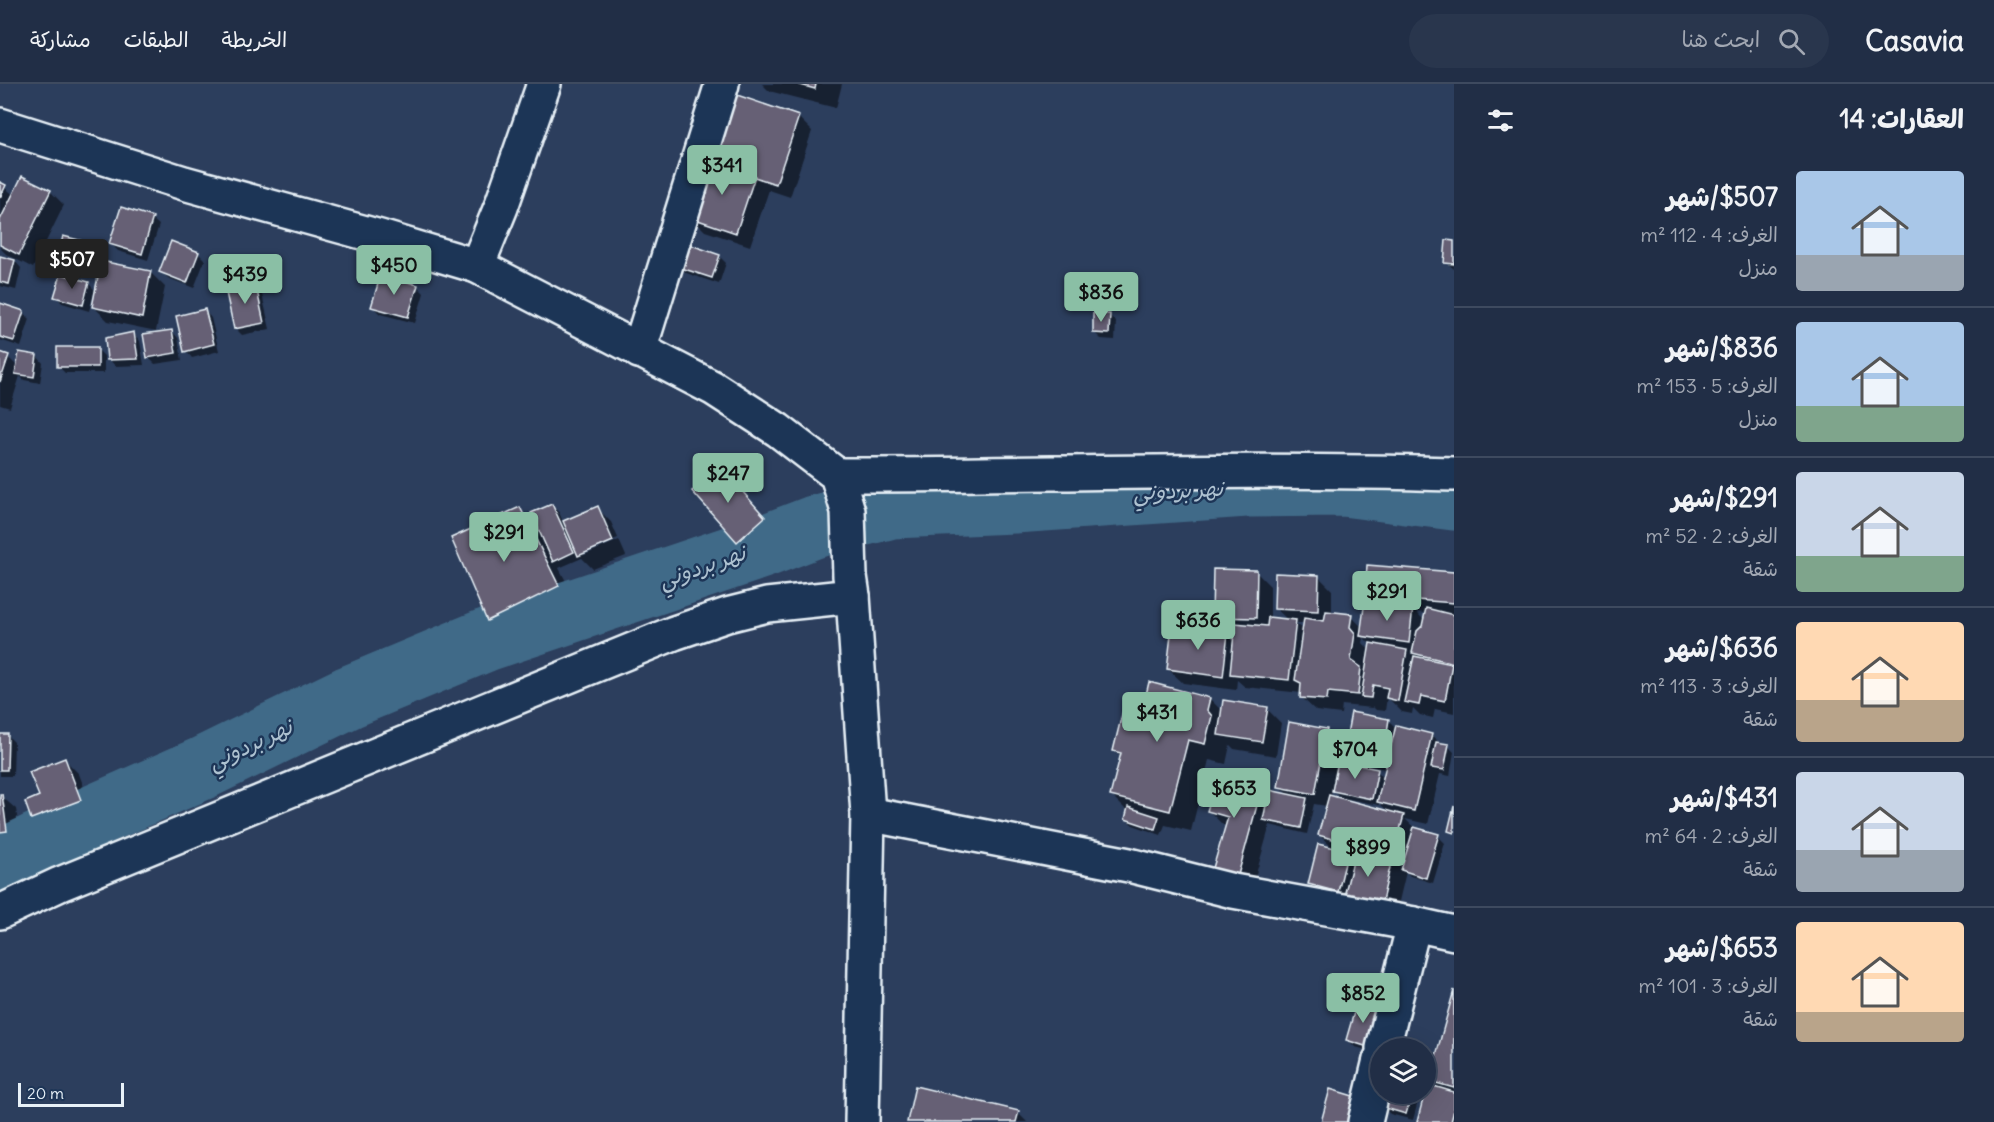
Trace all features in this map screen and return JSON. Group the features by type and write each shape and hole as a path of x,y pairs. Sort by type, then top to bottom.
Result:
{"street":[{"path":"477,266 501,207 544,84"},
{"path":"639,351 722,84"},
{"path":"0,125 184,183 477,266 713,388 778,430 837,475 848,511 851,586 868,814 862,1122"},
{"path":"837,475 1008,475 1281,470 1454,474"},
{"path":"0,912 71,879 674,633 727,615 851,586"},
{"path":"868,814 1129,865 1233,891 1454,933"},
{"path":"1386,1038 1414,924"},
{"path":"1365,1122 1370,1101"}],"building":[{"path":"797,84 816,84 815,89"},
{"path":"734,94 799,116 776,184 711,163"},
{"path":"708,160 755,176 736,233 689,217"},
{"path":"22,176 51,190 19,255 0,245 0,220"},
{"path":"0,182 6,185 0,198"},
{"path":"121,207 153,217 142,254 109,244"},
{"path":"63,236 95,244 88,273 56,265"},
{"path":"1446,240 1454,241 1454,264 1444,263"},
{"path":"171,241 199,252 187,283 159,272"},
{"path":"685,243 720,255 712,278 678,267"},
{"path":"0,256 15,260 9,284 0,282"},
{"path":"101,261 151,271 142,318 92,307"},
{"path":"61,274 89,282 83,305 54,297"},
{"path":"381,274 418,285 408,317 371,307"},
{"path":"255,281 264,323 234,329 225,288"},
{"path":"0,303 24,311 14,341 0,337"},
{"path":"205,309 214,344 184,352 176,316"},
{"path":"1093,313 1110,314 1109,334 1093,333"},
{"path":"172,330 176,353 147,358 143,334"},
{"path":"134,332 138,359 107,360 105,338"},
{"path":"57,347 98,347 98,367 57,367"},
{"path":"0,352 9,355 0,382"},
{"path":"19,352 37,355 34,377 15,374"},
{"path":"720,466 765,517 737,542 692,491"},
{"path":"552,504 574,552 553,562 531,513"},
{"path":"598,506 613,541 578,556 563,521"},
{"path":"520,507 559,586 487,621 451,538"},
{"path":"1367,565 1454,572 1454,603 1365,596"},
{"path":"1213,569 1257,570 1256,618 1212,617"},
{"path":"1275,573 1319,575 1318,611 1274,609"},
{"path":"1365,600 1413,607 1409,643 1360,636"},
{"path":"1426,608 1454,615 1454,663 1412,653"},
{"path":"1326,611 1352,614 1350,627 1355,633 1351,660 1361,667 1358,695 1328,692 1327,700 1300,698 1301,683 1295,680 1304,618 1324,621"},
{"path":"1268,617 1296,620 1289,680 1230,674 1235,623 1267,626"},
{"path":"1172,626 1228,633 1223,677 1167,669"},
{"path":"1370,643 1407,650 1398,701 1386,698 1388,688 1373,685 1371,698 1361,697"},
{"path":"1414,656 1452,664 1445,701 1421,696 1419,705 1404,702"},
{"path":"1149,682 1210,698 1207,710 1212,716 1205,744 1188,740 1170,811 1110,796 1121,753 1113,751 1127,694 1145,699"},
{"path":"1223,700 1268,707 1262,742 1218,735"},
{"path":"1351,712 1389,719 1383,758 1344,751"},
{"path":"1289,722 1327,729 1315,794 1278,787"},
{"path":"1396,725 1432,734 1414,811 1377,802"},
{"path":"0,734 8,734 7,770 0,770"},
{"path":"1436,742 1449,744 1444,770 1431,768"},
{"path":"65,758 81,800 31,819 25,802 39,796 29,772"},
{"path":"1338,761 1378,769 1372,799 1332,791"},
{"path":"1218,774 1262,787 1238,875 1213,868 1228,817 1207,811"},
{"path":"1269,790 1307,798 1301,828 1263,820"},
{"path":"0,794 2,794 7,831 0,832"},
{"path":"1329,795 1404,815 1393,856 1318,835"},
{"path":"1454,806 1454,833 1448,831"},
{"path":"1128,807 1159,817 1155,829 1125,819"},
{"path":"1414,827 1439,834 1426,878 1401,870"},
{"path":"1318,844 1348,851 1338,892 1308,884"},
{"path":"1356,850 1392,859 1381,905 1344,896"},
{"path":"1454,990 1454,1088 1436,1083 1436,1056"},
{"path":"1357,1002 1380,1009 1368,1047 1346,1040"},
{"path":"915,1086 1019,1111 1016,1122 907,1122"},
{"path":"1436,1087 1454,1092 1451,1122 1417,1122 1422,1104 1436,1104"},
{"path":"1330,1089 1363,1099 1357,1122 1321,1122"},
{"path":"1383,1104 1409,1104 1406,1114 1382,1107"}],"waterway":[{"name":"نهر بردوني","path":"0,862 349,697 486,640 765,546 814,527 892,507 1014,502 1246,486 1344,485 1454,499"}]}
